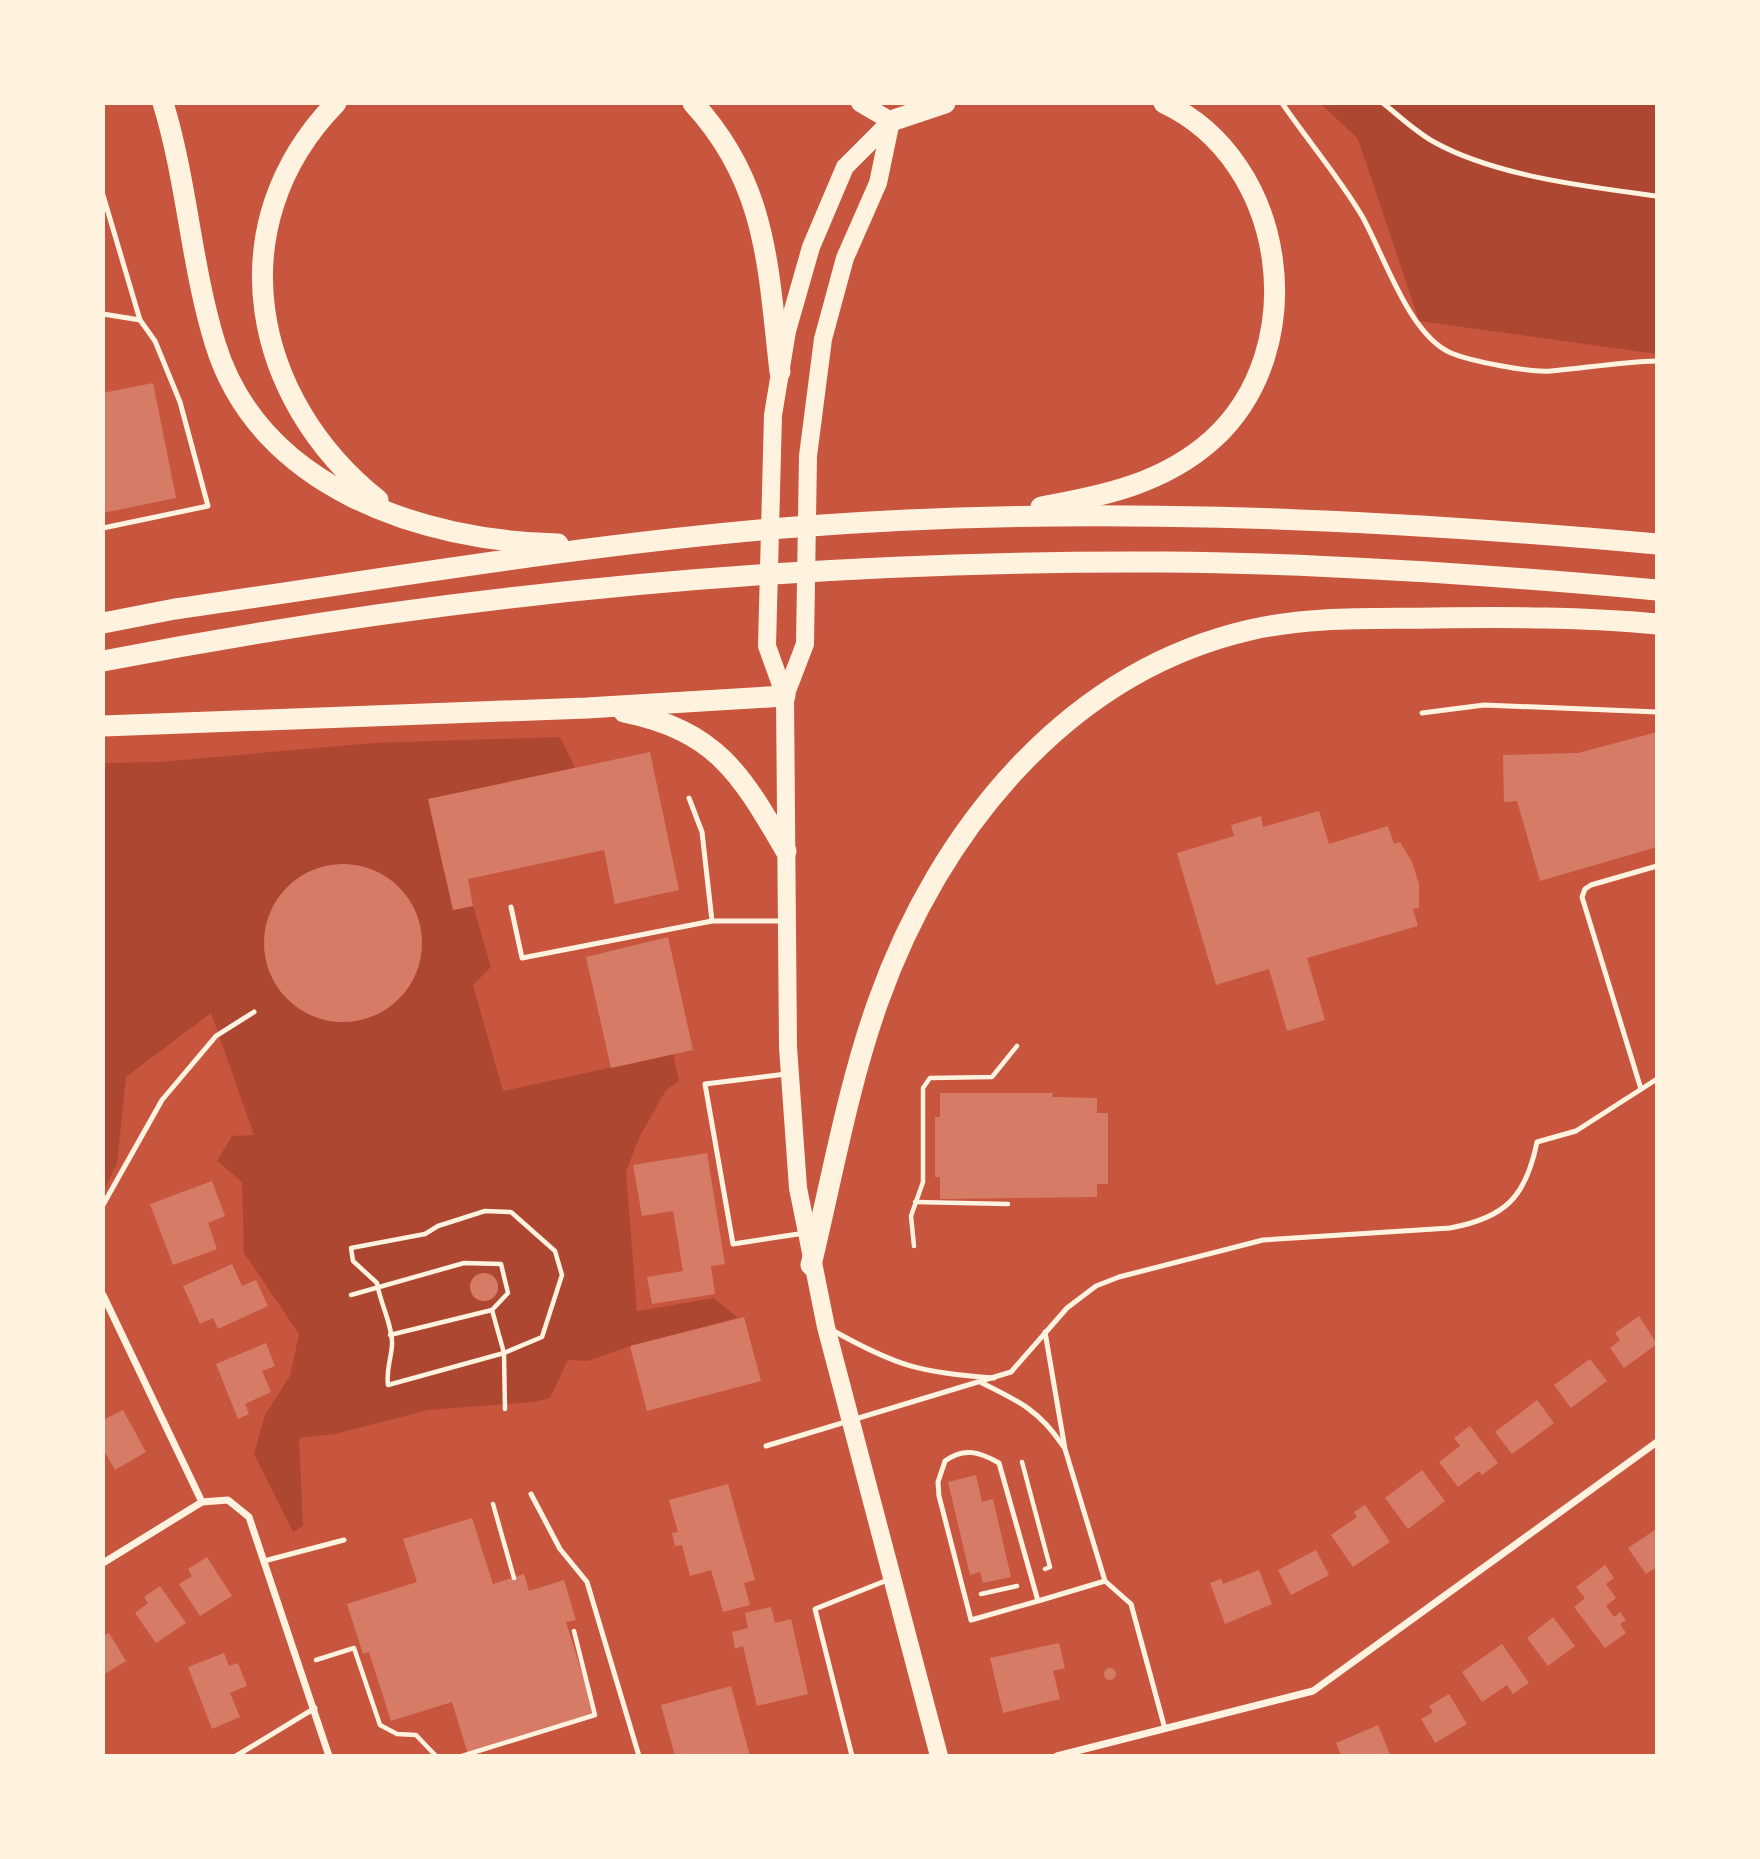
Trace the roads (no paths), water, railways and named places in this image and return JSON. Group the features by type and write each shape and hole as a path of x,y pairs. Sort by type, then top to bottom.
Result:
{"highway":[{"path":"336,103 303,144 275,204 262,268 268,334 276,365 289,393 329,454 355,482 381,502 426,527"},
{"path":"693,103 727,145 754,201 768,270 780,372"},
{"path":"891,121 946,103"},
{"path":"976,518 1107,494 1168,472 1214,438 1232,418 1261,370 1269,345 1275,290 1269,237 1260,211 1234,163 1216,142 1193,121 1164,103"},
{"path":"164,105 208,318 219,355 240,397 278,445 304,468 360,501 426,527 495,541 648,541"},
{"path":"103,623 188,607 648,541 785,528 976,518 1167,517 1303,520 1657,544"},
{"path":"103,661 435,606 679,580 907,566 1141,562 1302,566 1434,572 1657,590"},
{"path":"811,1265 862,1053 897,954 940,873 976,817 1023,762 1077,710 1108,689 1176,654 1238,633 1293,622 1496,617 1592,618 1657,624"},
{"path":"103,726 587,708 785,696"},
{"path":"587,708 650,717 695,736 733,769 786,851"}],"main road":[{"path":"860,103 891,121"},
{"path":"891,121 845,167 827,205 798,290 780,372 771,458 767,646 785,696 789,1074 794,1148 806,1233 826,1327 939,1756"},
{"path":"785,696 805,644 808,456 816,377 826,326 845,258 878,183 891,121"}],"street":[{"path":"103,1295 202,1502"},
{"path":"1058,1756 1313,1691 1657,1442"},
{"path":"103,1563 202,1502 228,1500 249,1517 315,1707 329,1756"}],"lane":[{"path":"1282,103 1362,216 1402,296 1428,335 1450,353 1480,361 1548,372 1616,362 1657,361"},
{"path":"1383,103 1434,142 1492,164 1576,186 1657,196"},
{"path":"103,195 140,320 155,341 180,402 208,506 103,528"},
{"path":"103,314 140,320"},
{"path":"1422,713 1484,705 1657,712"},
{"path":"689,798 702,832 712,921"},
{"path":"1641,1089 1582,897 1585,889 1591,886 1657,866"},
{"path":"511,907 522,958 712,921 787,921"},
{"path":"103,1205 162,1100 216,1036 254,1012"},
{"path":"789,1074 705,1084 733,1244 806,1233"},
{"path":"766,1446 1011,1373 1067,1308 1096,1286 1119,1277 1251,1243 1286,1237 1450,1228 1475,1223 1498,1213 1513,1201 1526,1183 1537,1142 1576,1131 1657,1079"},
{"path":"826,1327 873,1353 911,1368 998,1378"},
{"path":"1045,1331 1065,1449 1105,1581 1131,1604 1165,1729"},
{"path":"982,1383 1019,1401 1048,1422 1065,1449"},
{"path":"1038,1601 999,1463 972,1451 952,1456 945,1461 938,1482 942,1510 971,1620 1038,1601 1105,1581"},
{"path":"531,1494 560,1549 587,1582 639,1756"},
{"path":"264,1560 344,1540"},
{"path":"852,1756 815,1609 892,1578"},
{"path":"236,1756 315,1707"}]}
